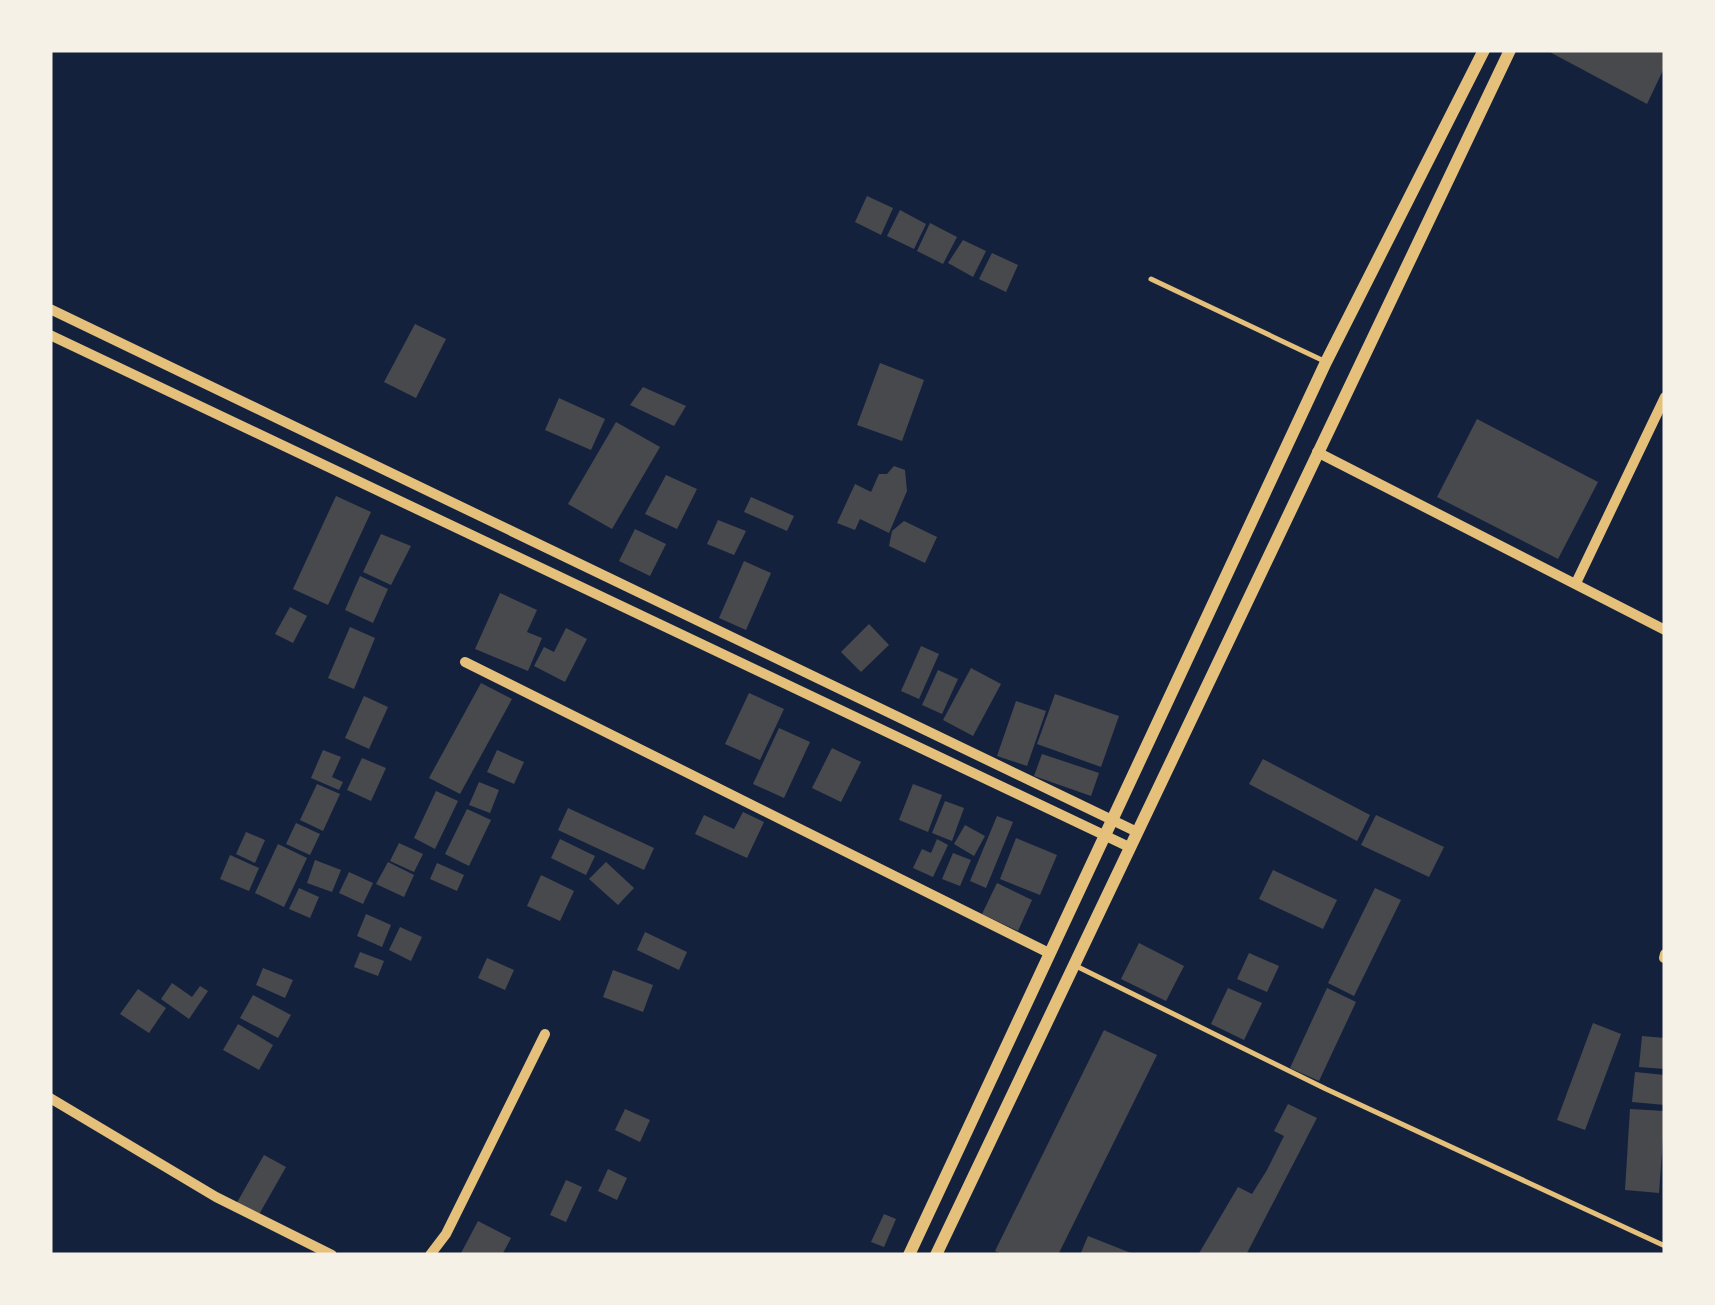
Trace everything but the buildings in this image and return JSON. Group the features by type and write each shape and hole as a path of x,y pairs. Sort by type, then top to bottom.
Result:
{"street":[{"path":"910,1255 957,1159 1047,952 1326,362 1484,50"},
{"path":"936,1255 1135,830 1510,50"},
{"path":"50,309 1135,830"},
{"path":"50,335 1128,846"},
{"path":"1576,583 1665,397"},
{"path":"1317,452 1665,630"},
{"path":"484,541 493,523"},
{"path":"465,662 1047,952"},
{"path":"430,1255 446,1234 545,1034"},
{"path":"50,1098 216,1197 332,1255"},
{"path":"957,1159 978,1169"}],"lane":[{"path":"1151,279 1326,362"},
{"path":"1074,965 1326,1090 1665,1246"}]}
